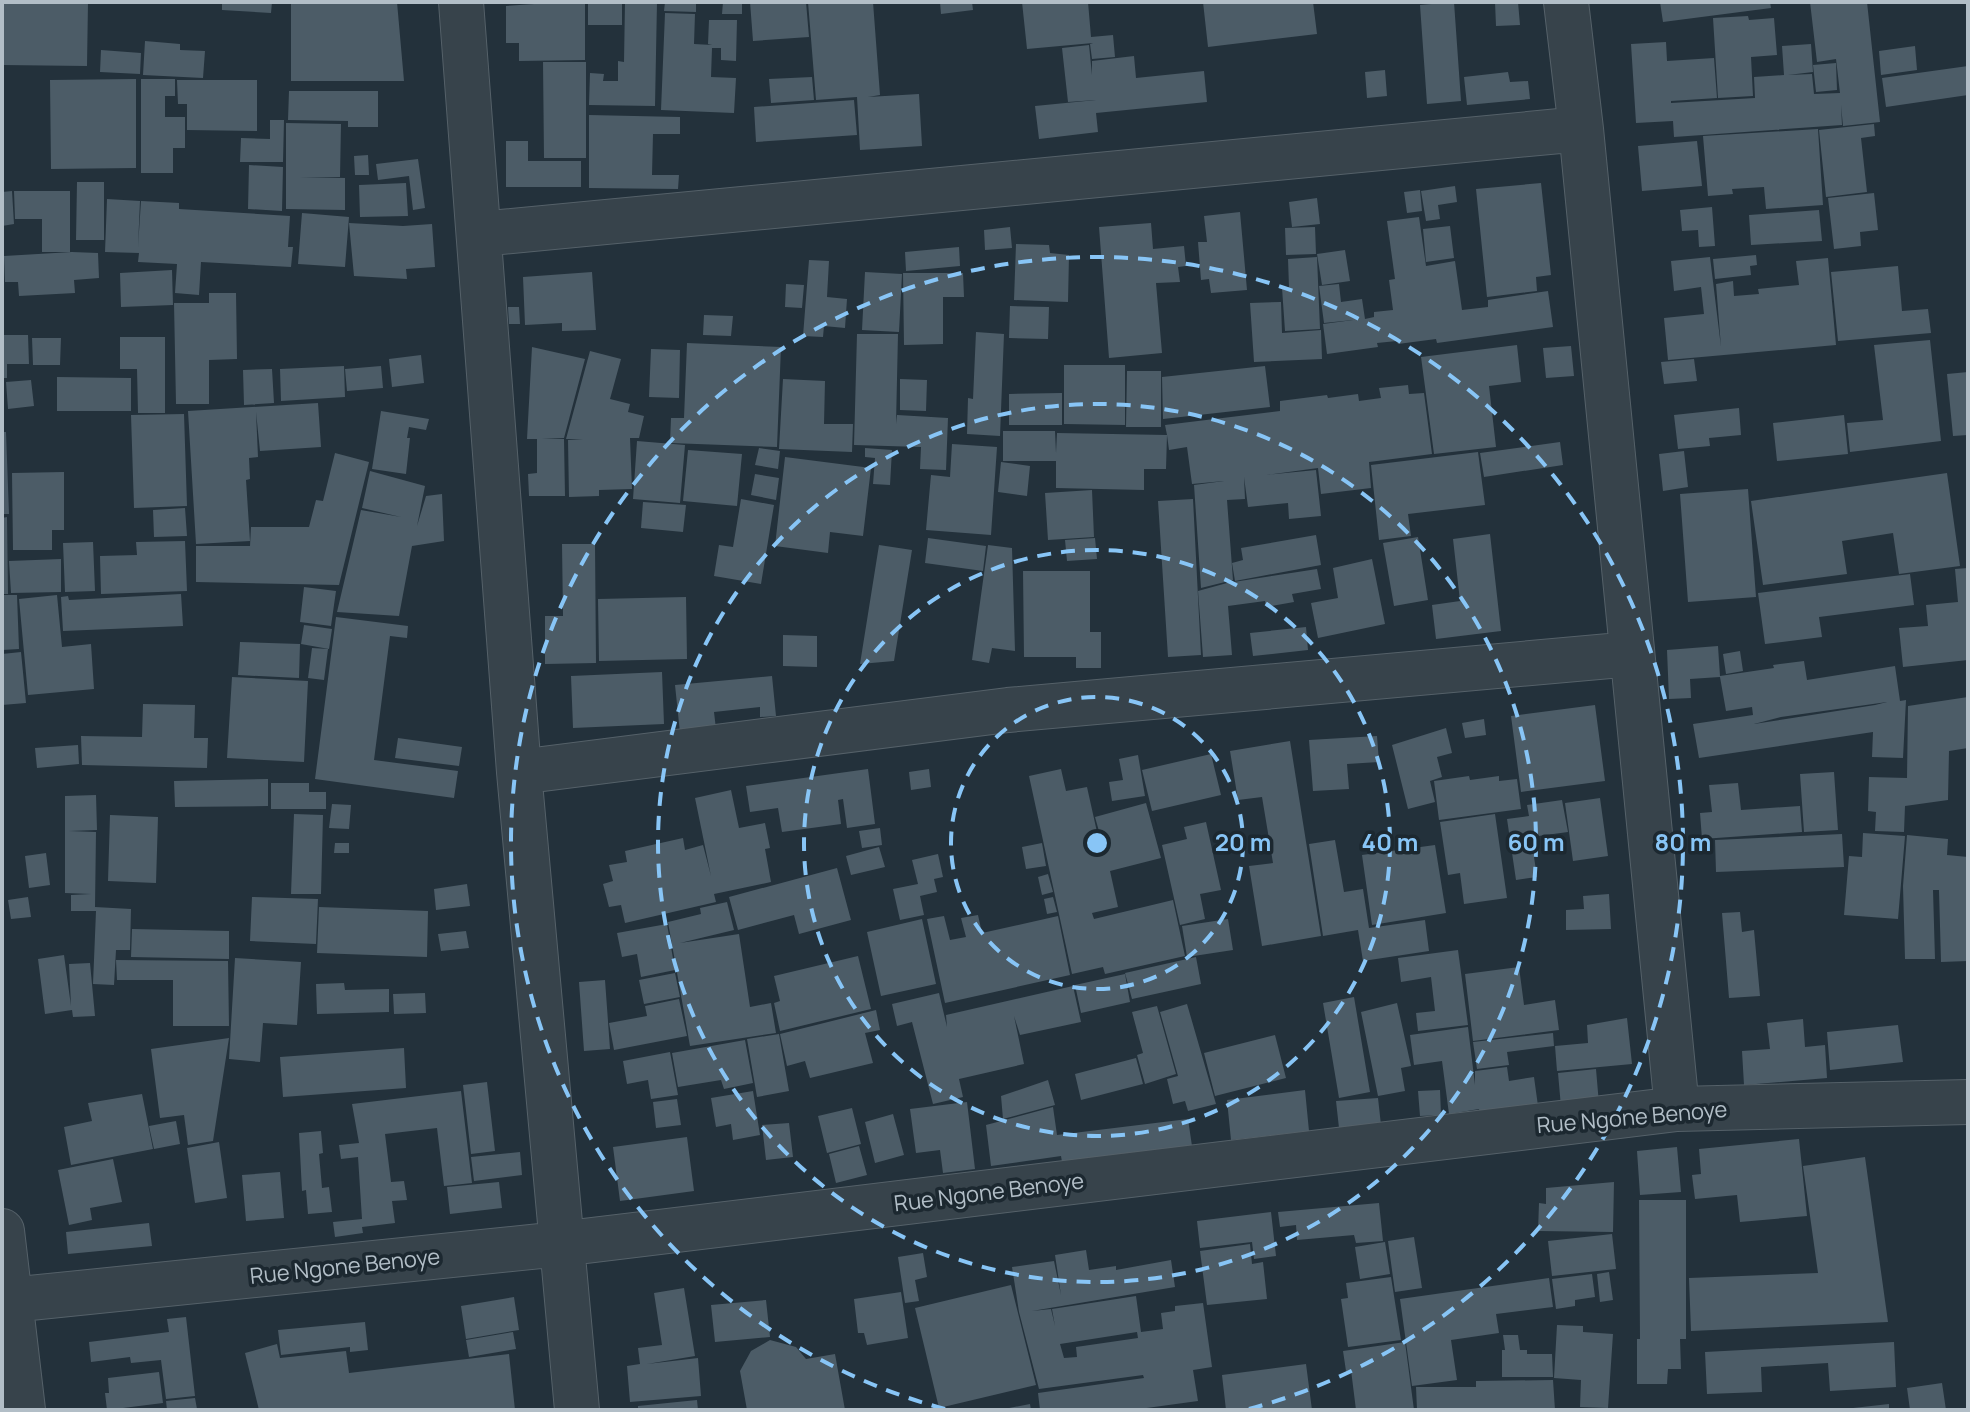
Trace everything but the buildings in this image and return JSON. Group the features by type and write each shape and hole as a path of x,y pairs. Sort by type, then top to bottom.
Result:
{"street":[{"path":"461,2 519,772 577,1410"},
{"path":"1566,2 1677,1109"},
{"path":"480,234 1581,129"},
{"path":"519,772 1008,710 1632,654"},
{"name":"Rue Ngone Benoye","path":"10,1300 560,1244 1677,1109 1968,1102"},
{"path":"2,1231 23,1410"}]}
